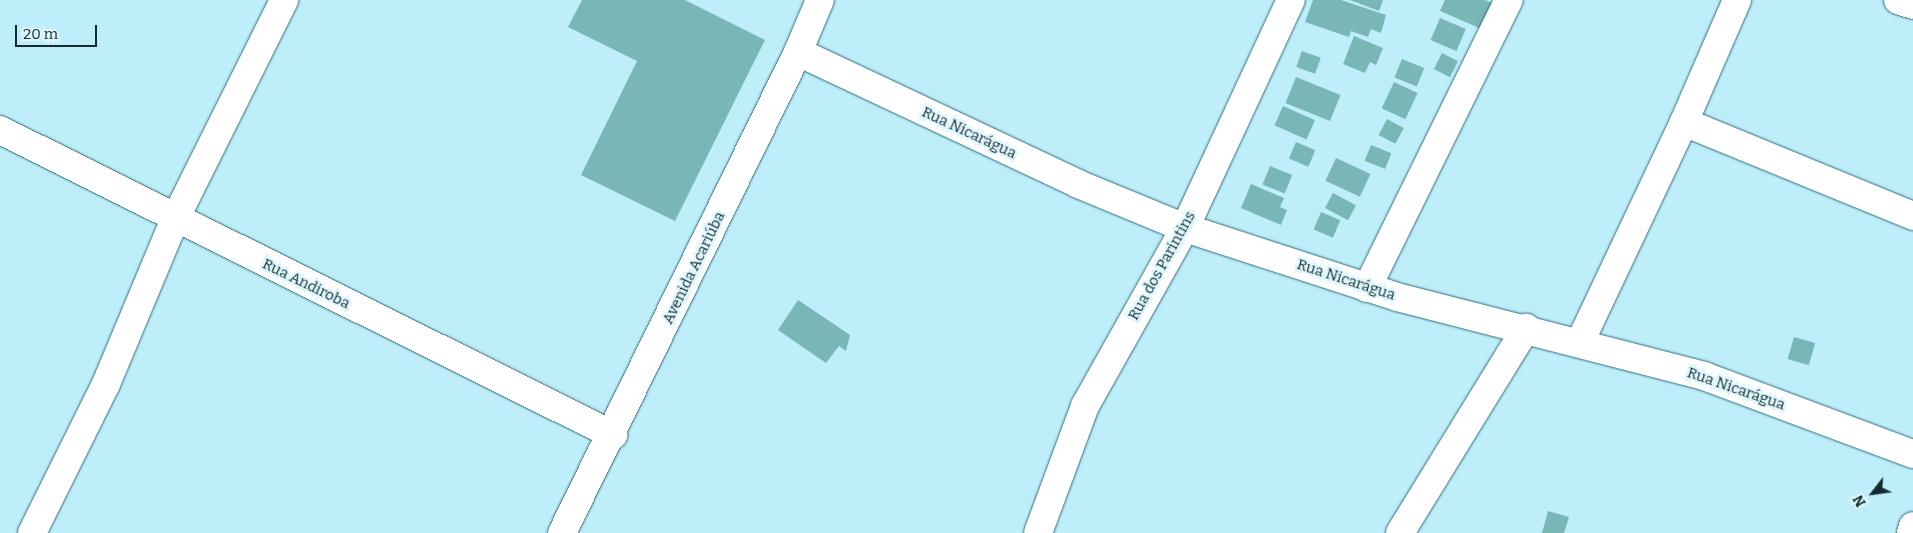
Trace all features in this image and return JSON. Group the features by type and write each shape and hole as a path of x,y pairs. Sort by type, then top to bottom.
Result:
{"street":[{"path":"32,533 106,384 175,219 284,0"},
{"name":"Avenida Acariúba","path":"562,533 612,435 798,52 820,0"},
{"name":"Rua dos Parintins","path":"1038,533 1084,406 1185,228 1291,0"},
{"path":"1366,288 1509,0"},
{"path":"1580,342 1684,122 1737,0"},
{"path":"1898,0 1913,5"},
{"name":"Rua Nicarágua","path":"798,52 1078,184 1185,228 1366,288 1580,342 1704,376 1913,454"},
{"path":"1684,122 1913,216"},
{"name":"Rua Andiroba","path":"0,130 175,219 612,435"},
{"path":"1400,533 1526,328"},
{"path":"1911,533 1913,526"}],"building":[{"path":"582,0 685,0 765,40 675,221 581,175 637,61 568,27"},
{"path":"1313,0 1341,0 1386,15 1381,33 1371,29 1368,37 1351,31 1349,37 1305,22"},
{"path":"1350,0 1383,0 1379,11"},
{"path":"1445,0 1485,0 1495,4 1484,30 1440,11"},
{"path":"1440,18 1466,29 1456,51 1431,40"},
{"path":"1354,36 1383,48 1376,65 1370,62 1365,73 1343,64"},
{"path":"1302,51 1321,58 1315,74 1296,67"},
{"path":"1442,53 1458,61 1450,77 1434,69"},
{"path":"1402,59 1424,68 1417,87 1395,78"},
{"path":"1296,77 1341,95 1330,121 1286,103"},
{"path":"1394,82 1418,93 1405,119 1382,108"},
{"path":"1283,106 1315,120 1306,139 1274,125"},
{"path":"1387,119 1404,128 1395,144 1379,135"},
{"path":"1296,142 1315,150 1308,167 1289,159"},
{"path":"1371,145 1391,153 1385,169 1365,161"},
{"path":"1336,158 1370,174 1360,197 1325,181"},
{"path":"1270,166 1292,175 1285,194 1263,185"},
{"path":"1251,184 1284,198 1280,207 1287,210 1281,225 1241,208"},
{"path":"1333,193 1356,205 1348,220 1325,208"},
{"path":"1321,212 1340,220 1333,238 1314,229"},
{"path":"798,300 850,335 846,351 839,346 826,363 778,330"},
{"path":"1794,337 1815,343 1809,365 1788,359"},
{"path":"1548,511 1569,517 1564,533 1542,533"}]}
